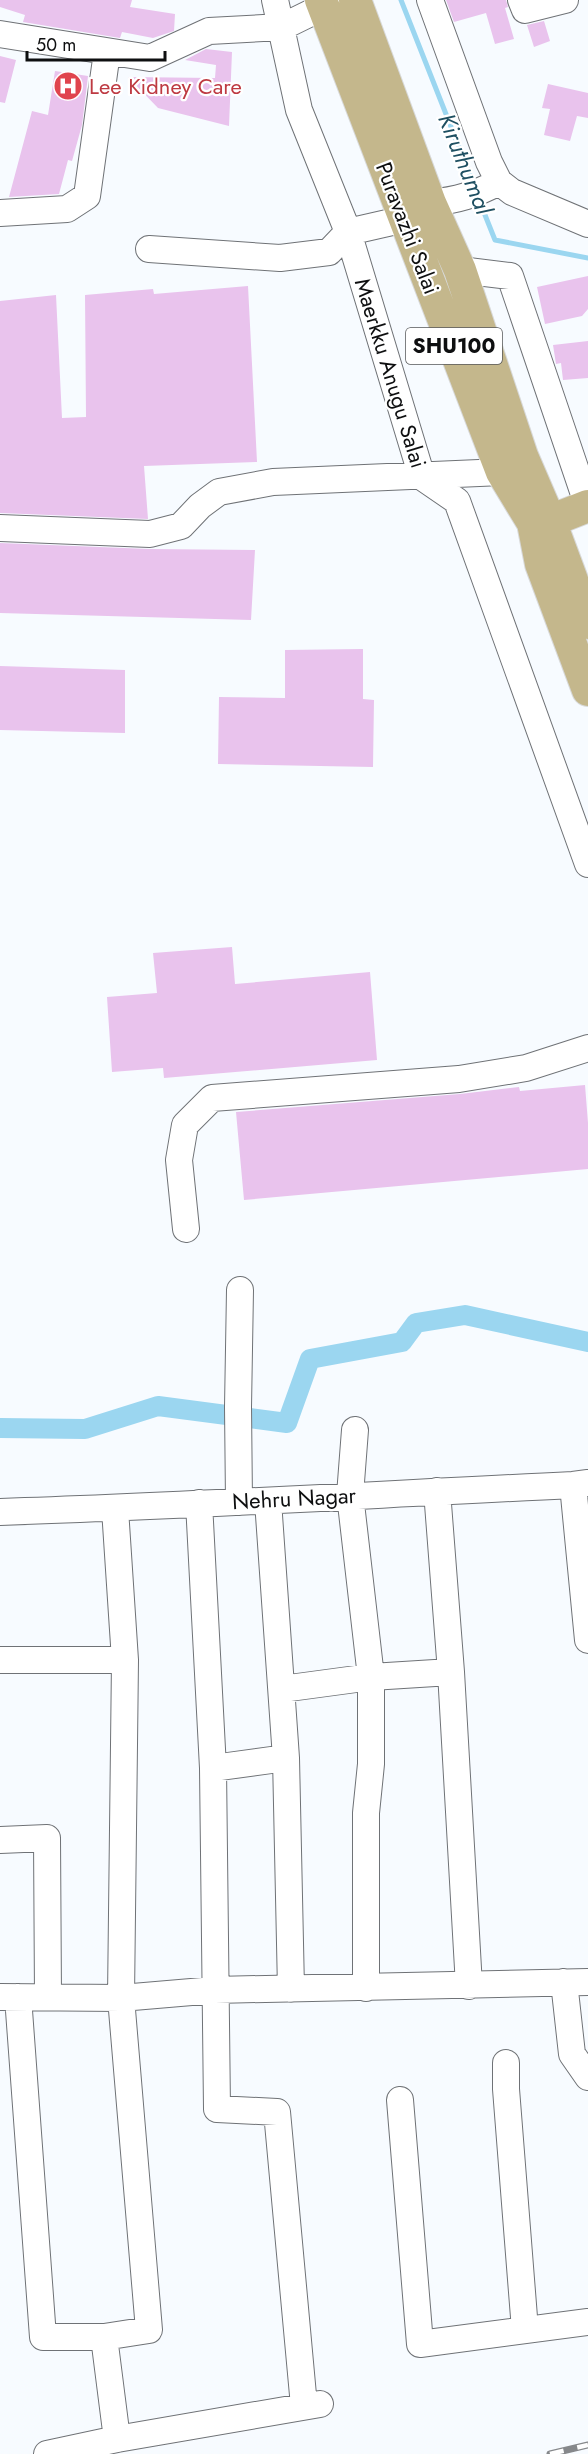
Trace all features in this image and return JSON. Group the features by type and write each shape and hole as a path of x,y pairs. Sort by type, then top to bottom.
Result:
{"main road":[{"name":"Puravazhi Salai","path":"355,0 455,199 502,472 541,522 541,564 588,690"},
{"name":"Puravazhi Salai","path":"327,2 455,199 460,270 522,456 541,522 588,623"},
{"path":"541,522 588,506"}],"street":[{"name":"Maerkku Anugu Salai","path":"276,0 299,110 348,232 422,477 457,501 588,864"},
{"path":"430,0 489,162 455,199"},
{"path":"521,0 525,10 565,0"},
{"path":"0,34 150,58 209,31 282,27 327,2"},
{"path":"0,213 67,209 87,196 107,52"},
{"path":"149,249 280,258 329,252 348,232 455,199 512,192 588,224"},
{"path":"460,270 510,276 588,506"},
{"path":"0,528 150,534 181,526 200,506 219,492 273,482 502,472"},
{"path":"186,1229 179,1160 185,1125 212,1098 459,1079 526,1068 588,1048"},
{"path":"240,1290 238,1417 240,1502"},
{"path":"355,1430 350,1495 371,1677 371,1764 366,1813 366,1988"},
{"path":"581,1484 588,1640"},
{"name":"Nehru Nagar","path":"0,1512 115,1509 581,1484"},
{"path":"437,1491 451,1672 469,1986"},
{"path":"268,1501 286,1758 291,1989"},
{"path":"47,2454 117,2439 312,2405 277,2112 217,2109 213,1768 199,1503"},
{"path":"115,1509 125,1660 122,1998 149,2330 104,2337 43,2337 9,1997 122,1998 215,1990 576,1982 572,2054 588,2077"},
{"path":"0,1660 125,1660"},
{"path":"282,1689 371,1677 451,1672"},
{"path":"213,1768 286,1758"},
{"path":"0,1840 47,1838 48,1996"},
{"path":"506,2063 506,2089 525,2330"},
{"path":"400,2100 420,2344 588,2322"},
{"path":"104,2337 117,2439"}],"building":[{"path":"0,0 132,0 130,7 175,14 174,31 153,38 122,32 120,38 23,22 25,15 0,7"},
{"path":"446,0 506,0 508,7 505,8 514,39 495,44 486,13 454,22"},
{"path":"544,21 550,41 534,47 527,25"},
{"path":"206,49 232,52 229,126 158,108 128,77 215,78 216,65 185,60"},
{"path":"0,56 16,60 5,103 0,102"},
{"path":"55,71 88,76 82,125 72,161 68,160 59,194 9,197 32,111 48,115"},
{"path":"548,84 588,93 588,118 577,116 570,141 544,135 550,109 542,108"},
{"path":"588,276 588,309 582,316 545,324 537,287"},
{"path":"248,286 257,462 144,466 148,519 0,513 0,301 56,295 62,418 86,417 85,295 153,289 154,294"},
{"path":"588,341 588,378 563,380 561,363 556,364 553,345"},
{"path":"0,543 149,549 255,550 251,620 0,613"},
{"path":"363,649 363,699 374,700 373,767 218,764 219,697 285,698 285,650"},
{"path":"0,666 125,670 125,733 0,730"},
{"path":"232,947 235,984 370,972 377,1060 164,1078 163,1068 112,1072 107,997 157,993 153,953"},
{"path":"585,1085 588,1169 244,1200 236,1112 519,1087 520,1091"}],"waterway":[{"name":"Kiruthumal","path":"401,0 474,185"},
{"name":"Kiruthumal","path":"479,200 495,240 588,258"},
{"path":"0,1428 85,1429 158,1406 287,1423 310,1359 402,1342 416,1323 465,1315 588,1342"}],"railway":[{"path":"550,2454 588,2445"}],"place":[{"name":"Lee Kidney Care","path":"68,86"}]}
